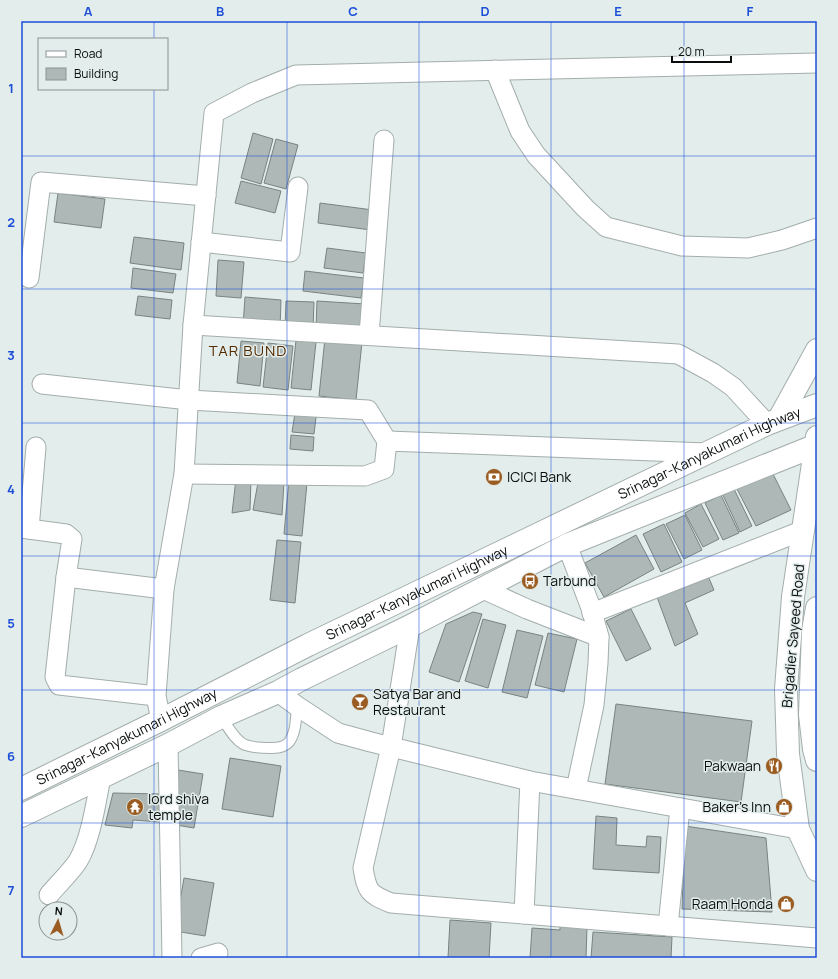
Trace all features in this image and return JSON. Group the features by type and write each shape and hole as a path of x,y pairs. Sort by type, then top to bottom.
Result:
{"highway":[{"path":"773,421 817,350"},
{"name":"Srinagar-Kanyakumari Highway","path":"21,789 308,645 773,421 817,404"},
{"name":"Srinagar-Kanyakumari Highway","path":"21,816 168,745 221,717 278,692 410,626 567,544 817,443"},
{"name":"Brigadier Sayeed Road","path":"817,443 793,597 786,689 788,754 798,829 817,870"},
{"name":"Brigadier Sayeed Road","path":"817,608 812,631 814,749 817,760"}],"street":[{"path":"161,720 156,696 164,589 184,474 193,325 214,113 252,93 296,75 817,63"},
{"path":"495,70 520,131 536,155 585,208 606,227 682,246 748,248 782,240 817,228"},
{"path":"369,335 384,140"},
{"path":"29,278 41,182 206,196"},
{"path":"201,242 290,252 298,187"},
{"path":"193,325 678,354 713,373 733,387 773,421"},
{"path":"42,384 189,400 368,410 387,441 384,469 365,476 184,474"},
{"path":"387,441 707,453"},
{"path":"36,446 25,529 66,534 72,539 66,577 55,677 59,685 156,696"},
{"path":"592,613 804,530"},
{"path":"567,544 592,613 598,637 598,663 594,705 576,789"},
{"path":"66,577 164,589"},
{"path":"481,588 526,609 598,637"},
{"path":"410,626 391,747 363,868 366,884 374,896 391,903 817,938"},
{"path":"278,692 338,733 391,747 530,781 798,829"},
{"path":"168,745 172,958"},
{"path":"49,895 78,861 94,816 101,777"},
{"path":"524,914 530,781"},
{"path":"668,926 680,808"}],"lane":[{"path":"221,717 236,739 245,746 254,748 279,748 288,743 294,732 297,706"}],"building":[{"path":"253,133 273,139 261,184 241,178"},
{"path":"276,139 298,145 286,189 264,183"},
{"path":"241,181 281,191 275,213 235,203"},
{"path":"58,193 105,199 101,228 54,222"},
{"path":"320,203 373,210 371,230 318,223"},
{"path":"134,237 184,243 181,270 130,263"},
{"path":"327,248 366,253 363,273 324,268"},
{"path":"218,260 244,262 241,298 216,296"},
{"path":"133,268 176,274 173,293 131,288"},
{"path":"305,271 364,278 361,298 303,291"},
{"path":"138,296 172,300 170,319 135,315"},
{"path":"245,297 281,300 280,329 243,326"},
{"path":"286,301 314,302 313,329 285,328"},
{"path":"317,301 365,304 363,332 316,329"},
{"path":"325,338 362,342 356,400 319,396"},
{"path":"296,340 316,342 311,390 291,388"},
{"path":"241,341 264,343 260,386 237,383"},
{"path":"268,343 293,346 288,390 263,387"},
{"path":"296,407 317,409 314,434 292,432"},
{"path":"291,435 314,437 313,451 290,449"},
{"path":"771,470 791,510 756,526 736,487"},
{"path":"259,477 284,482 282,515 253,510"},
{"path":"236,479 251,479 250,510 232,513"},
{"path":"289,480 307,483 302,536 284,534"},
{"path":"734,489 752,526 740,532 723,495"},
{"path":"721,495 739,533 723,540 705,503"},
{"path":"701,504 719,539 703,547 685,513"},
{"path":"685,515 702,550 684,559 666,524"},
{"path":"664,524 682,562 661,572 643,534"},
{"path":"636,535 654,569 604,597 585,563"},
{"path":"277,540 301,542 295,603 270,600"},
{"path":"708,576 714,590 685,603 698,634 675,646 657,597"},
{"path":"631,609 651,649 626,661 606,621"},
{"path":"473,612 482,614 459,682 429,672 446,624"},
{"path":"483,619 506,625 488,688 465,681"},
{"path":"517,630 543,636 527,698 502,692"},
{"path":"548,633 577,639 564,692 535,685"},
{"path":"616,704 752,721 741,802 605,784"},
{"path":"230,758 281,766 273,817 222,809"},
{"path":"178,770 203,774 194,828 170,824"},
{"name":"lord shiva temple","path":"113,793 161,794 160,822 133,820 132,828 105,825"},
{"path":"596,816 617,818 616,845 646,847 647,836 661,837 659,873 593,869"},
{"path":"685,826 766,838 772,912 682,909"},
{"path":"184,878 214,883 205,936 175,931"},
{"path":"450,920 491,923 489,958 448,958"},
{"path":"560,926 587,927 586,958 530,958 532,928 560,930"},
{"path":"593,932 672,937 671,958 591,958"}],"place":[{"name":"ICICI Bank","path":"494,477"},
{"name":"Tarbund","path":"530,581"},
{"name":"Satya Bar and Restaurant","path":"360,702"},
{"name":"Pakwaan","path":"774,766"},
{"name":"lord shiva temple","path":"135,807"},
{"name":"Baker's Inn","path":"784,807"},
{"name":"Raam Honda","path":"786,904"}],"district":[{"name":"TAR BUND","path":"248,351"}]}
